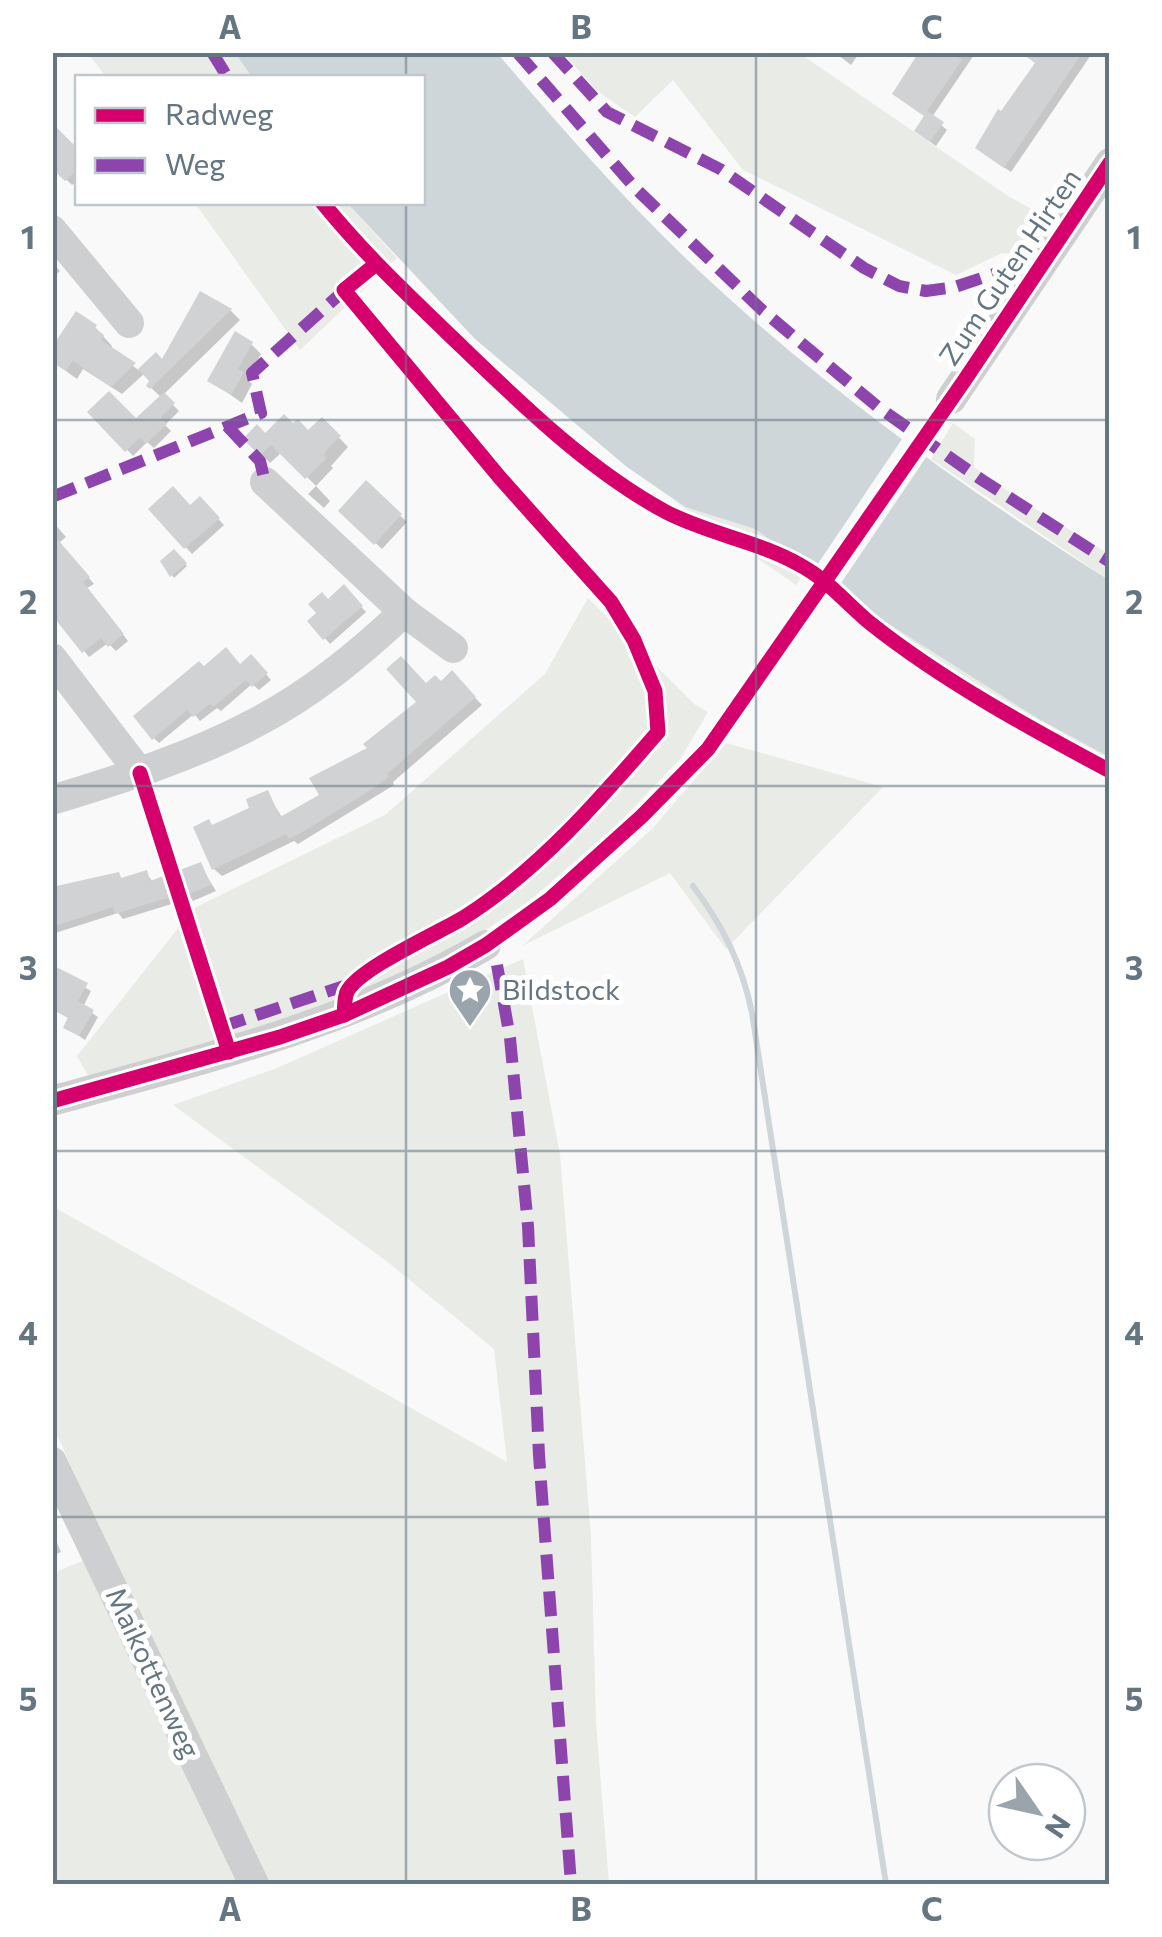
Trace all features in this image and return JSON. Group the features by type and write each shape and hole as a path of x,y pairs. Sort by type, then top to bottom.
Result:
{"street":[{"name":"Zum Guten Hirten","path":"951,399 1110,163"},
{"path":"52,230 129,323"},
{"path":"265,482 404,612 453,648"},
{"path":"52,800 140,773 254,724 322,682 404,612"},
{"path":"52,658 140,773"},
{"path":"52,1102 344,1015 486,945"},
{"name":"Maikottenweg","path":"52,1462 254,1884"}],"shaded area":[{"path":"88,53 235,53 251,75 104,75"},
{"path":"235,53 497,53 620,191 746,313 896,435 1109,580 1109,757 1037,718 881,619 755,529 685,507 627,467 475,339 349,205 425,205 425,75 251,75"},
{"path":"563,53 799,53 1008,196 1046,217 1021,255 1002,253 956,275 743,170 673,80 635,117 596,90"},
{"path":"196,205 349,205 397,258 300,350"},
{"path":"953,423 975,439 974,467 1109,554 1109,580 931,459"},
{"path":"671,499 755,529 809,567 796,585"},
{"path":"839,588 1037,718 1109,757 1109,776 1025,735 832,599"},
{"path":"588,598 694,704 708,712 681,758 618,824 528,902 449,954 372,991 92,1083 77,1056 194,908 385,815 545,674"},
{"path":"726,743 883,787 726,949 670,873 522,946 652,829"},
{"path":"523,959 560,1155 591,1536 596,1722 609,1884 53,1884 53,1573 109,1550 53,1426 52,1206 507,1462 494,1349 389,1263 173,1105 277,1068"}],"pier":[{"path":"904,436 929,453 835,592 811,574"}],"building":[{"path":"919,52 951,52 962,60 927,111 944,122 930,142 914,131 924,116 892,94"},
{"path":"1020,52 1083,52 1004,168 975,148 998,109 1001,111 1035,63"},
{"path":"52,123 75,146 75,172 65,181 52,169"},
{"path":"200,291 232,309 150,389 146,386 149,381 138,369 156,352 162,359"},
{"path":"76,311 97,325 95,328 104,335 101,340 136,363 111,387 73,361 66,371 52,362 52,347"},
{"path":"235,331 253,342 238,369 244,372 231,395 207,381"},
{"path":"109,391 136,418 164,392 175,403 161,417 167,424 146,444 140,438 125,452 87,412"},
{"path":"284,414 293,423 298,419 308,430 322,417 341,436 328,448 324,455 327,458 305,479 271,445 260,456 243,439 257,424 265,433"},
{"path":"366,480 402,514 374,545 338,511"},
{"path":"173,486 190,505 200,496 220,518 184,549 148,509"},
{"path":"52,533 90,577 83,582 124,634 108,647 101,638 82,653 52,615"},
{"path":"174,549 187,563 170,577 160,561"},
{"path":"344,584 363,606 323,640 307,621 316,613 308,604 322,592 328,599"},
{"path":"226,647 240,664 251,654 268,673 252,687 246,680 213,707 210,704 193,717 187,710 152,740 133,716 199,661 204,666"},
{"path":"401,656 426,683 435,675 441,681 452,670 476,697 387,774 389,777 363,795 289,839 286,834 212,870 193,827 209,819 212,825 249,808 246,799 268,790 280,817 319,795 309,778 367,748 363,744 416,702 386,669"},
{"path":"201,862 211,885 185,896 184,893 115,914 113,907 52,927 52,887 119,872 121,878 147,870 150,881"},
{"path":"52,965 88,983 78,1001 94,1010 79,1036 63,1028 68,1017 52,1009"}],"waterway":[{"path":"693,886 730,946 752,1013 886,1884"}],"marked path":[{"path":"212,52 226,75"},
{"path":"517,52 635,188 763,311 878,407 1110,562"},
{"path":"552,52 607,112 720,169 864,268 899,286 926,291 955,287 997,273 1029,281"},
{"path":"52,497 261,413 252,373 348,287"},
{"path":"227,426 260,461 265,482"},
{"path":"497,965 510,1038 528,1226 539,1455 571,1884"},
{"path":"221,1027 353,983"}],"cycle path":[{"path":"52,1101 280,1037 344,1015 448,967 550,899 642,816 708,749 1110,163"},
{"path":"325,205 389,276 483,367 610,477 682,520 800,565 870,623 956,684 1110,771"},
{"path":"344,1015 346,995 354,983 382,962 463,918 517,878 591,808 658,732 655,691 634,640 611,602 501,479 344,290 376,264"},
{"path":"140,773 229,1052"}],"place":[{"name":"Bildstock","path":"470,1028"}]}
